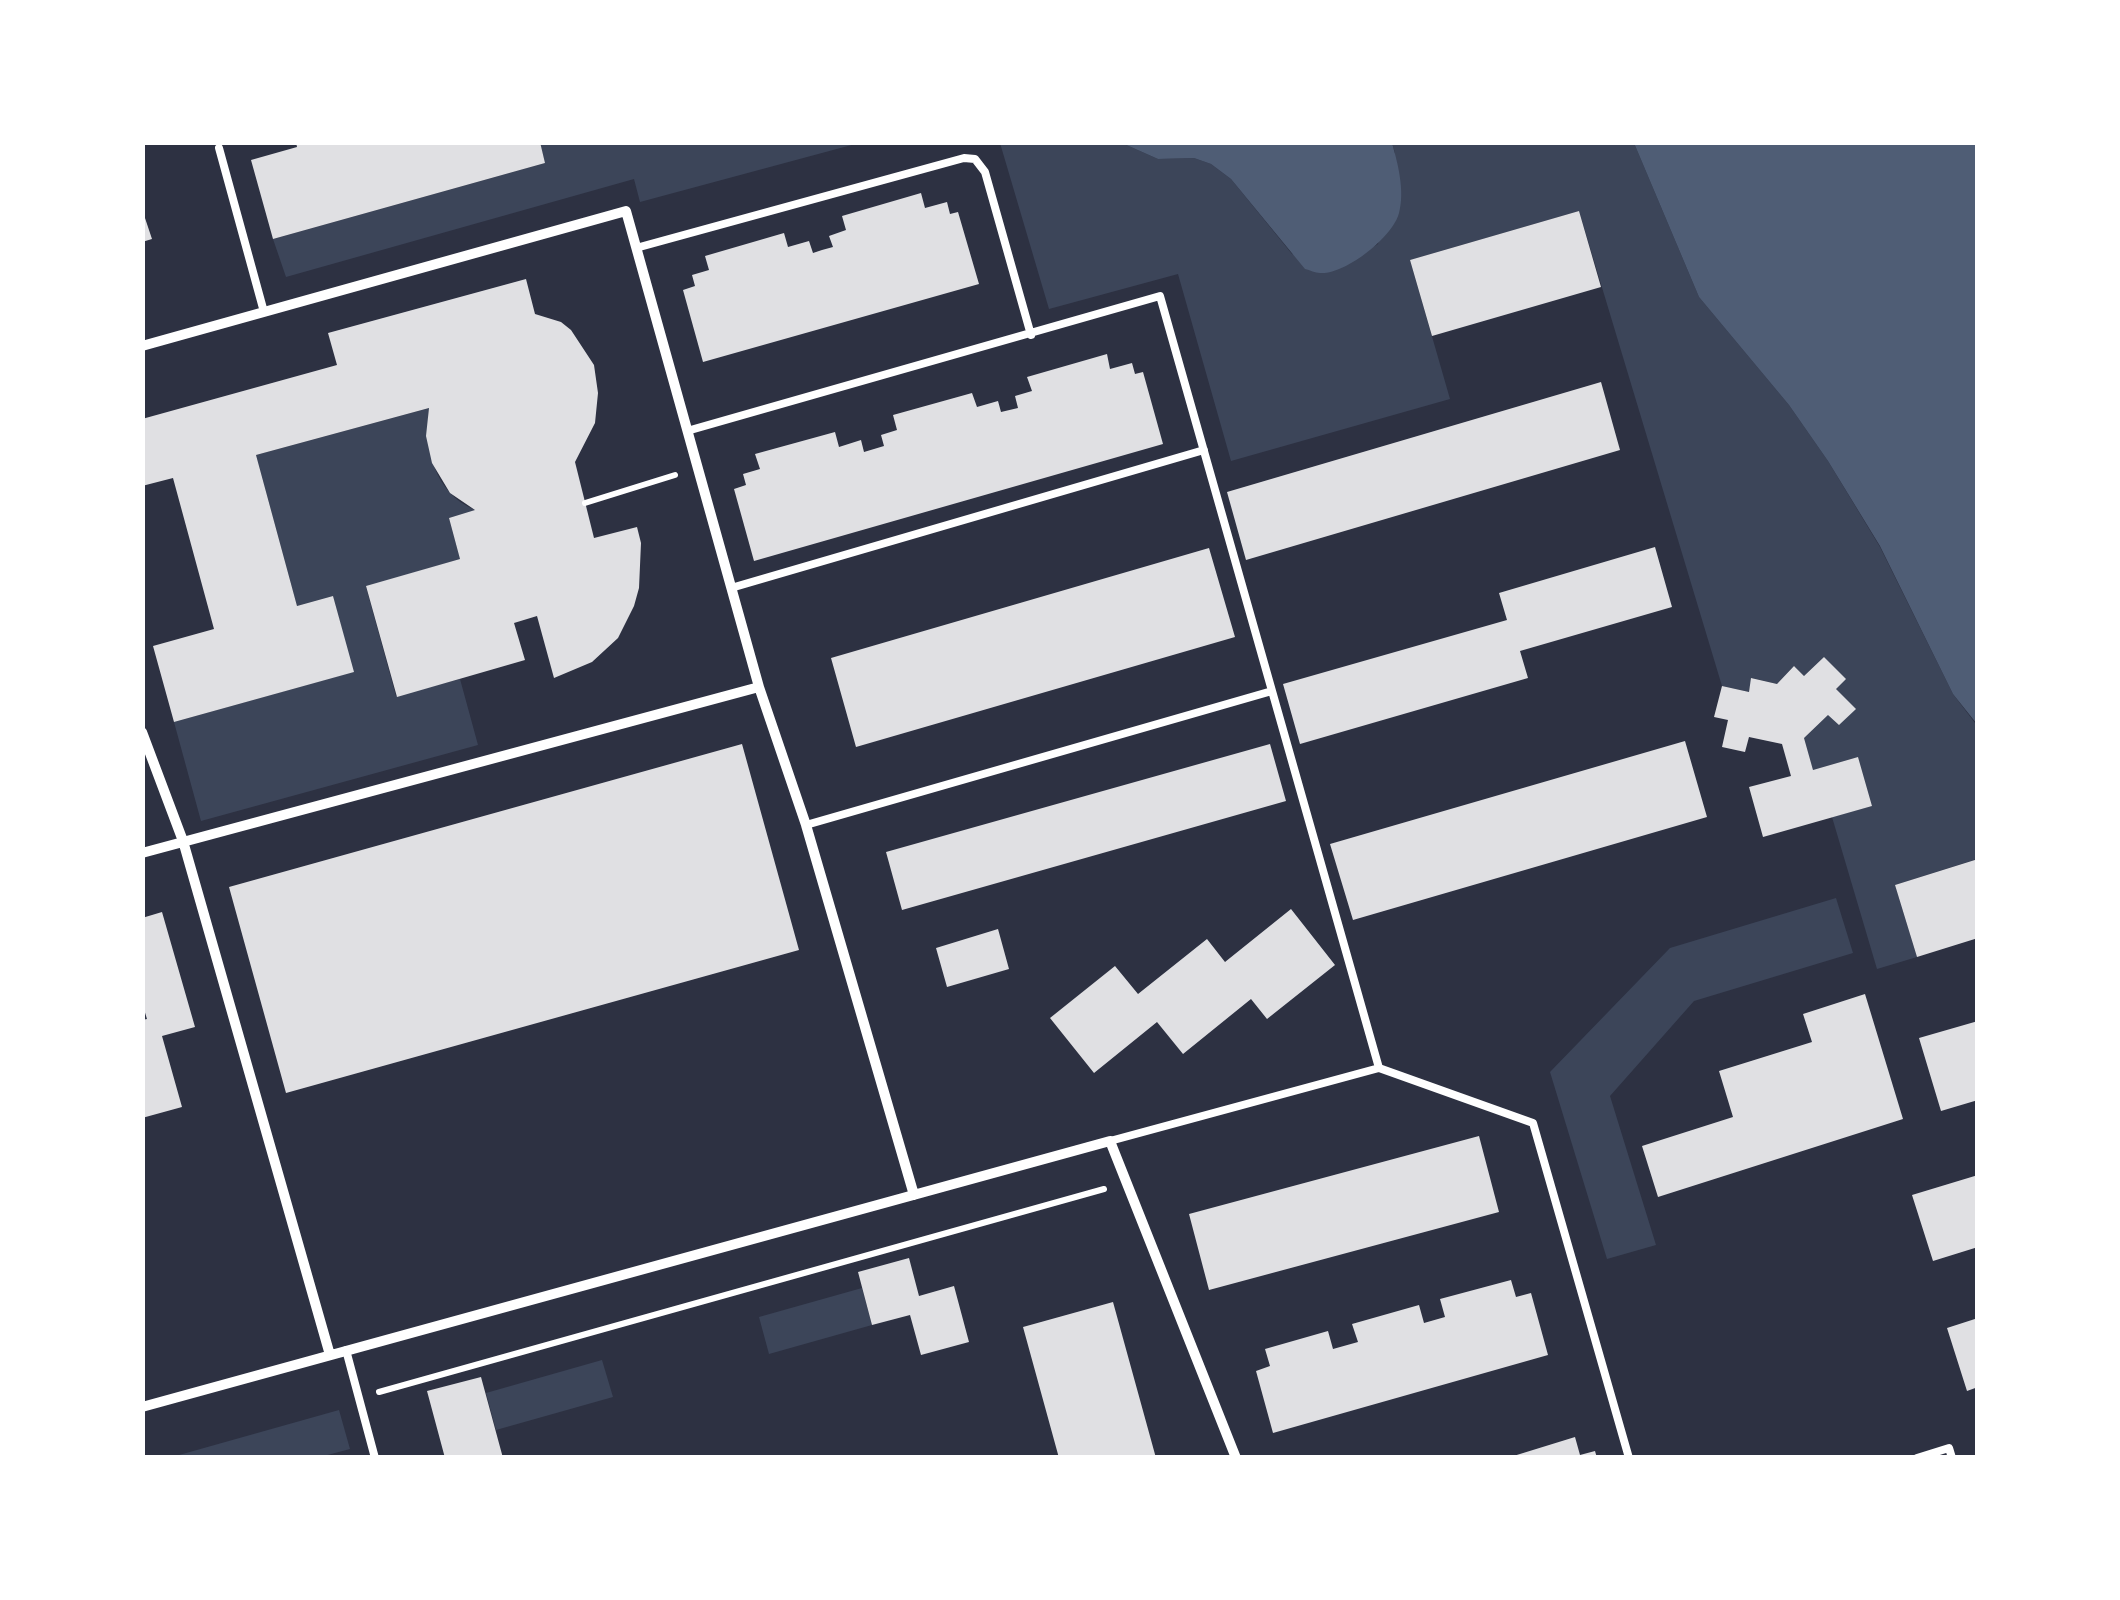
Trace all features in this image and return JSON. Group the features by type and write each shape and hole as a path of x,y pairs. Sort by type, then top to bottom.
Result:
{"street":[{"path":"142,346 626,211 759,686 806,824 914,1196"},
{"path":"142,853 759,686"},
{"path":"142,732 183,841 330,1355"},
{"path":"142,1407 1110,1142 1236,1458"}],"lane":[{"path":"219,148 264,312"},
{"path":"636,248 964,158 975,159 985,172 1031,335"},
{"path":"687,431 1160,296 1378,1068"},
{"path":"731,588 1204,450"},
{"path":"806,824 1272,691"},
{"path":"1110,1142 1378,1068 1533,1123 1629,1458"},
{"path":"346,1350 375,1458"},
{"path":"1918,1458 1949,1448 1952,1458"}],"path":[{"path":"585,502 698,468"},
{"path":"358,1398 1126,1183"}],"shaded area":[{"path":"540,143 859,143 640,202 634,179 286,277 273,239 545,163"},
{"path":"1000,143 1122,143 1158,159 1194,158 1211,164 1231,179 1292,254 1340,268 1378,244 1395,153 1392,143 1634,143 1699,297 1789,405 1828,461 1880,547 1953,694 1975,723 1977,859 1895,885 1917,957 1877,969 1832,817 1872,806 1858,757 1813,770 1804,738 1828,715 1855,709 1836,689 1845,679 1824,657 1804,676 1794,666 1777,684 1752,678 1749,692 1722,686 1579,211 1410,260 1450,399 1231,461 1178,274 1049,309"},
{"path":"1122,143 1392,143 1401,205 1388,233 1367,253 1342,268 1316,273 1305,269 1231,179 1211,164 1194,158 1158,159"},
{"path":"1634,143 1977,143 1977,724 1953,694 1880,546 1828,461 1789,405 1699,297"},
{"path":"429,408 429,439 435,468 450,492 475,510 449,518 460,559 366,587 396,696 460,679 478,745 201,821 174,722 353,672 333,596 297,606 256,455"},
{"path":"1836,898 1853,953 1694,1001 1610,1096 1656,1245 1607,1259 1550,1072 1670,948"},
{"path":"862,1288 872,1325 769,1354 759,1317"},
{"path":"602,1360 613,1397 496,1430 486,1393"},
{"path":"339,1410 350,1449 320,1457 172,1457"}],"building":[{"path":"296,142 540,142 545,163 273,239 251,160 297,147"},
{"path":"921,193 925,208 947,202 950,214 958,212 979,284 703,362 683,290 695,286 692,275 709,270 705,256 784,233 788,247 809,241 813,253 833,247 829,236 846,230 842,216"},
{"path":"142,209 152,239 142,242"},
{"path":"1579,211 1601,287 1432,336 1410,260"},
{"path":"526,279 535,314 561,322 571,330 594,365 598,393 595,423 575,462 594,538 637,527 641,543 639,588 618,638 592,662 554,678 537,616 514,623 525,660 397,697 366,586 460,559 449,518 475,510 450,493 432,463 426,436 429,408 256,455 297,606 333,596 354,672 174,722 153,646 214,629 173,478 142,486 142,419 337,365 328,333"},
{"path":"1107,354 1110,369 1132,363 1135,374 1143,372 1163,444 754,561 734,489 746,485 743,474 760,469 755,454 835,432 839,447 861,440 864,452 884,446 881,435 897,430 893,415 972,393 977,407 998,401 1001,412 1018,408 1015,396 1032,391 1027,377"},
{"path":"1601,382 1620,450 1246,560 1227,492"},
{"path":"1655,547 1672,607 1520,651 1528,678 1300,744 1283,684 1507,620 1499,593"},
{"path":"1209,548 1235,637 856,747 831,658"},
{"path":"1824,657 1846,679 1836,689 1856,709 1839,725 1828,715 1804,738 1813,770 1858,757 1872,806 1763,837 1749,787 1791,776 1782,744 1749,737 1745,752 1722,747 1728,720 1714,717 1722,686 1749,692 1751,678 1777,684 1794,666 1804,676"},
{"path":"1685,741 1707,817 1353,920 1330,844"},
{"path":"742,744 799,950 286,1093 229,887"},
{"path":"1270,744 1286,801 902,910 886,852"},
{"path":"1978,859 1978,938 1917,957 1895,885"},
{"path":"1291,909 1335,965 1267,1019 1251,999 1183,1054 1157,1022 1094,1073 1050,1018 1115,966 1138,994 1207,939 1225,962"},
{"path":"162,912 195,1027 162,1036 182,1107 142,1118 142,1020 147,1019 142,1003 142,918"},
{"path":"998,929 1009,969 947,987 936,948"},
{"path":"1865,994 1903,1119 1658,1197 1642,1146 1733,1117 1719,1071 1812,1042 1803,1014"},
{"path":"1978,1021 1978,1100 1941,1111 1919,1038"},
{"path":"1479,1136 1499,1212 1209,1290 1189,1214"},
{"path":"1978,1175 1978,1247 1933,1261 1912,1195"},
{"path":"909,1258 919,1296 954,1286 969,1342 921,1355 910,1315 872,1325 858,1272"},
{"path":"1511,1280 1516,1297 1531,1293 1548,1355 1273,1433 1256,1371 1270,1366 1265,1349 1328,1331 1333,1349 1358,1342 1352,1324 1419,1305 1424,1323 1445,1317 1440,1299"},
{"path":"1113,1302 1156,1458 1059,1458 1023,1327"},
{"path":"1978,1318 1978,1387 1967,1391 1947,1328"},
{"path":"481,1377 503,1458 445,1458 427,1391"},
{"path":"1575,1437 1580,1455 1595,1451 1597,1458 1507,1458"}]}
